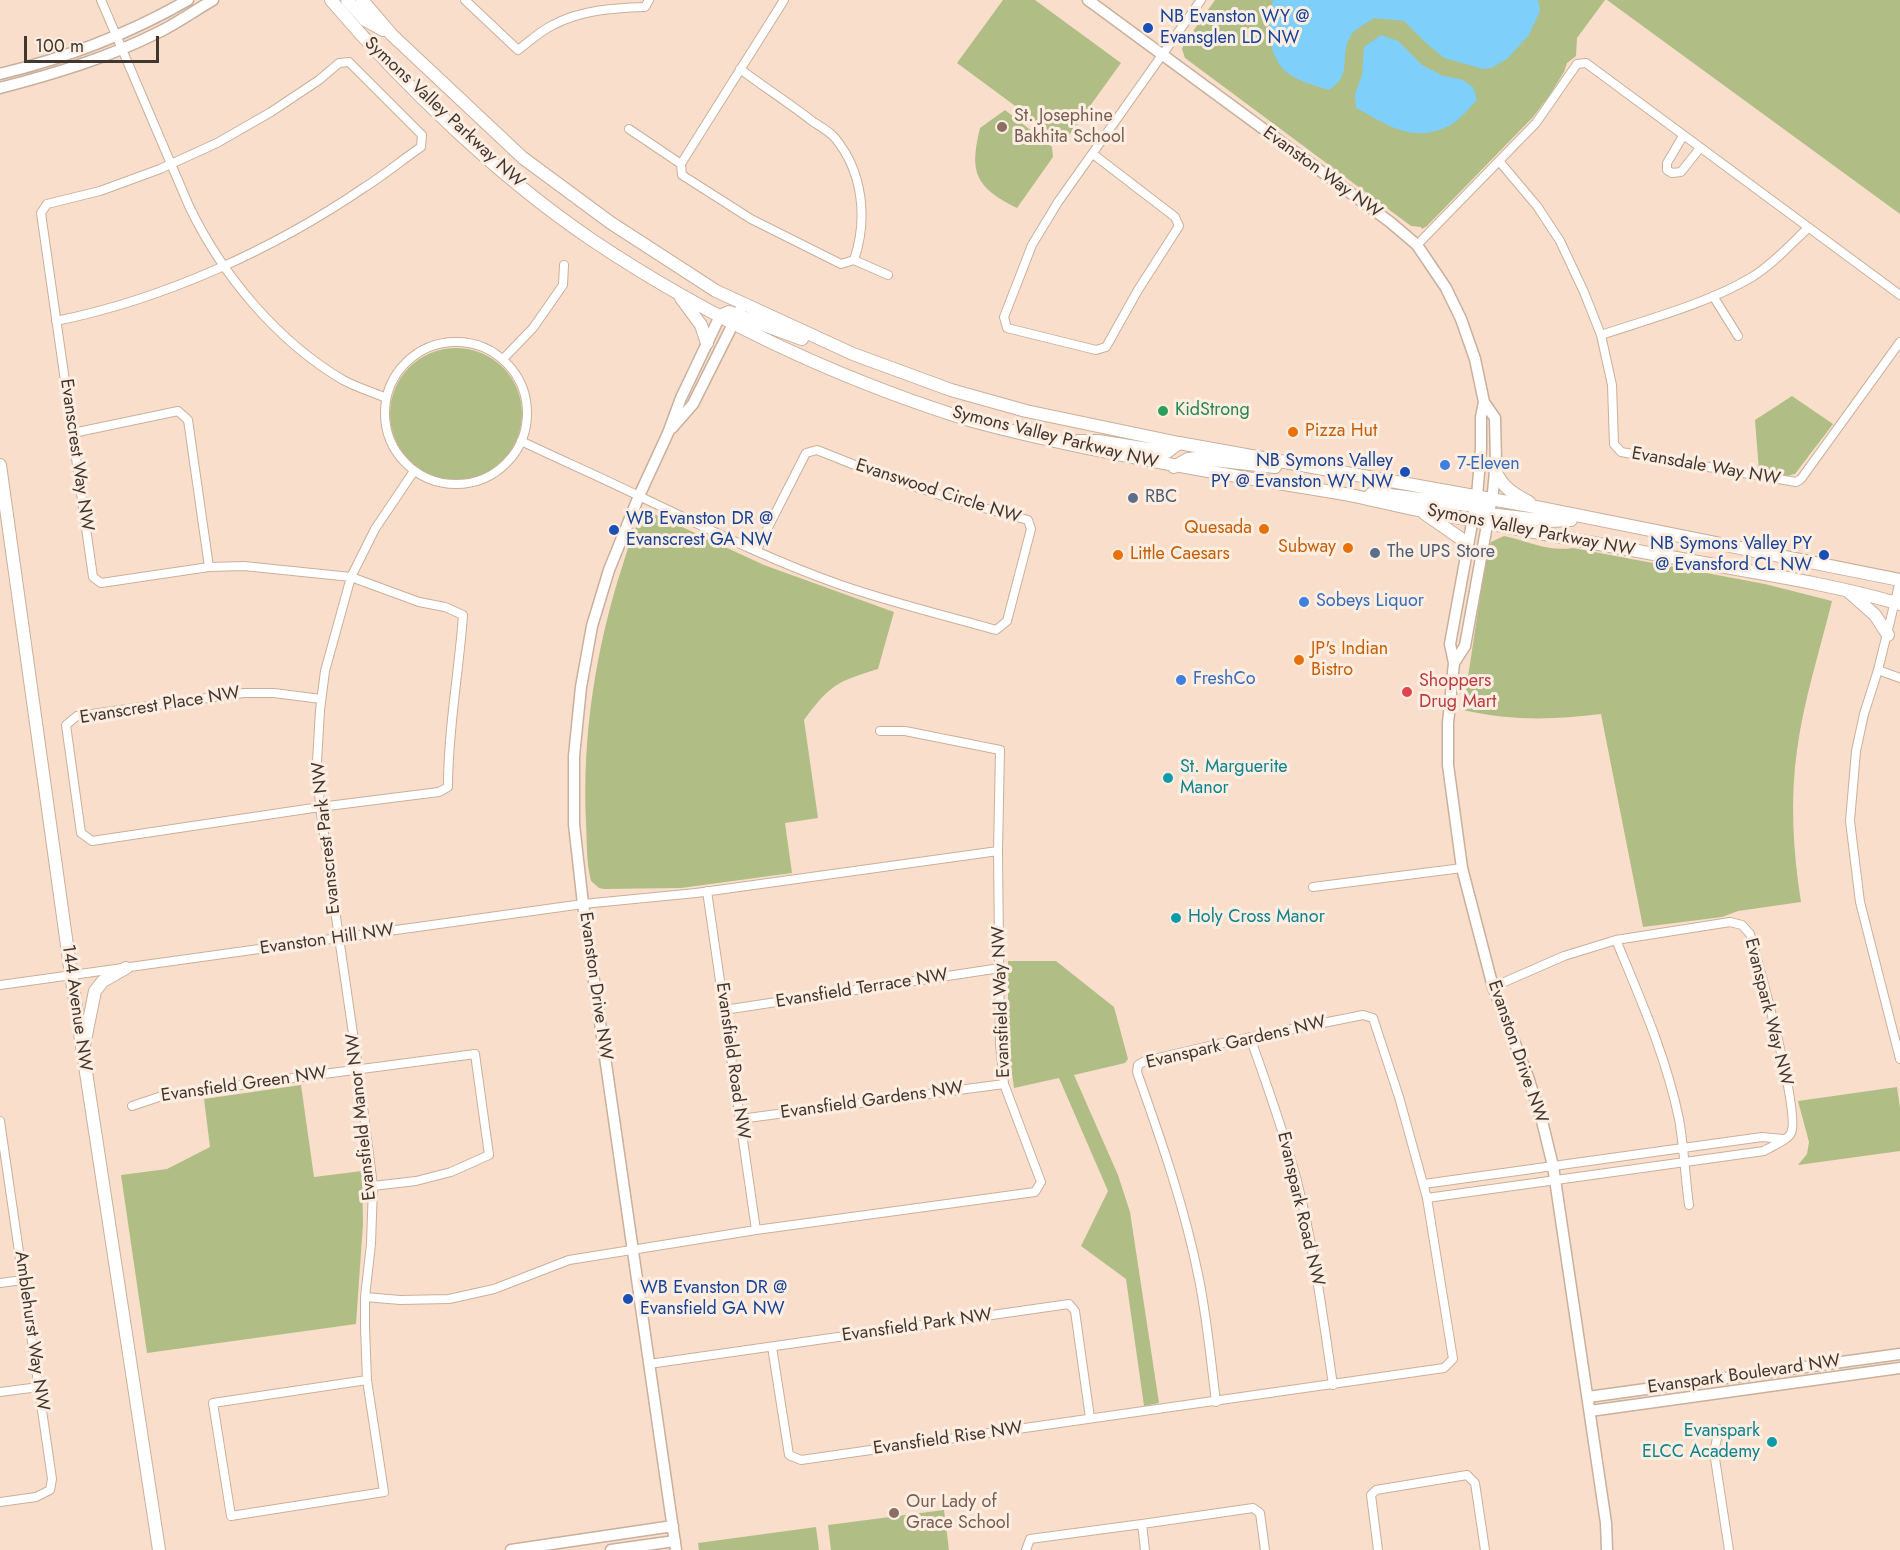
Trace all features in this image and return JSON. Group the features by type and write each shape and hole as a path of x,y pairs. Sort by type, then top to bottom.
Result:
{"main road":[{"name":"Symons Valley Parkway NW","path":"331,0 388,62 511,179 590,238 679,295 720,316 738,314 846,356 900,371 951,390 1026,411 1179,443 1327,469 1476,501"},
{"path":"347,0 365,20 392,35"},
{"name":"Symons Valley Parkway NW","path":"362,0 392,35 523,158 611,223 716,291 738,314 842,374 905,399 971,420 1056,441 1174,467 1365,498 1473,520"},
{"path":"679,295 701,325 707,343"},
{"path":"1056,441 1098,441 1167,452 1179,443"},
{"path":"1174,467 1188,459 1196,458 1294,470 1327,469"},
{"name":"144 Avenue NW","path":"0,465 71,974 159,1550"},
{"path":"1495,470 1505,488 1541,508"},
{"path":"1365,498 1374,493 1476,501 1482,506 1491,500"},
{"name":"Symons Valley Parkway NW","path":"1491,500 1900,580"},
{"path":"1420,510 1460,538 1467,549"},
{"path":"1473,520 1479,515 1487,518 1591,519"},
{"name":"Symons Valley Parkway NW","path":"1487,518 1814,583 1897,603"},
{"path":"1848,591 1875,615 1888,635"},
{"path":"83,1052 95,991 103,981 126,968"}],"street":[{"path":"101,0 206,240 248,298 281,332 344,380 386,398"},
{"path":"0,88 59,72 119,43 148,22 188,0"},
{"path":"0,74 160,32 213,0"},
{"path":"465,0 518,50 552,25 582,14 609,8 645,7 649,0"},
{"path":"784,0 681,164 682,175 751,219 842,264 854,260 888,275"},
{"name":"Evanston Way NW","path":"1088,0 1390,222 1417,245 1446,288 1461,319 1475,359 1484,402 1495,418 1495,470 1491,500"},
{"path":"1093,154 1175,217 1179,226 1138,290 1106,347 1096,350 1007,328 1004,317 1032,245 1058,202 1201,0"},
{"name":"Evanscrest Way NW","path":"225,265 286,235 365,188 421,147 422,135 349,62 339,63 319,80 271,112 217,143 100,192 46,204 41,213 93,577 100,583 209,567 244,566 351,577 419,602 445,607 464,615 453,700 448,787 439,792 427,794 320,807"},
{"path":"1417,245 1536,123 1578,64 1586,63 1900,295"},
{"path":"740,69 834,137 845,155 855,174 863,216 861,241 854,260"},
{"path":"629,129 681,164"},
{"path":"1683,136 1667,163 1667,170 1672,173 1681,172 1700,148"},
{"name":"Evansdale Way NW","path":"1499,161 1530,196 1560,241 1584,292 1601,335 1612,385 1614,444 1621,452 1788,482 1801,479 1900,342"},
{"path":"1601,335 1713,296 1753,277 1808,228"},
{"path":"56,321 84,315 161,291 225,265"},
{"path":"503,360 533,327 563,285 564,265"},
{"path":"1713,296 1738,336"},
{"name":"Evanston Drive NW","path":"668,433 693,404 738,314"},
{"name":"Evanston Drive NW","path":"676,1545 583,904 574,824 574,756 581,687 592,626 609,570 681,398 720,316"},
{"path":"458,342 482,347 503,360 517,377 525,397 527,419 521,441 512,457 499,470 475,482 448,484 430,480 414,471 399,457 389,439 384,418 386,398 395,375 412,357 434,345 458,342"},
{"name":"Evanston Way NW","path":"1476,501 1484,402"},
{"path":"73,433 178,411 188,420 209,567"},
{"name":"Evanswood Circle NW","path":"521,441 756,551 837,583 996,630 1007,621 1031,529 1028,520 958,501 817,450 806,453 756,551"},
{"name":"Evanscrest Park NW","path":"338,938 320,807 317,762 321,699 332,641 351,577 375,529 414,471"},
{"name":"Evanston Drive NW","path":"1454,663 1465,646 1491,500"},
{"name":"Evanston Drive NW","path":"1476,501 1450,644 1454,663 1448,723 1448,759 1455,825 1462,868 1493,987 1528,1077 1553,1166 1606,1523 1607,1550"},
{"path":"1900,580 1897,603 1864,714 1856,751 1850,821 1860,902 1900,1053"},
{"path":"1878,670 1900,678"},
{"name":"Evanscrest Place NW","path":"320,807 92,841 81,833 66,725 77,716 224,694 260,692 321,699"},
{"name":"Evansfield Way NW","path":"365,1297 400,1300 449,1299 494,1289 569,1260 756,1230 1035,1192 1041,1182 1004,1084 999,1044 1000,750 904,731 880,731"},
{"path":"583,904 707,891 998,851"},
{"path":"1313,887 1462,868"},
{"name":"Evansfield Road NW","path":"707,891 756,1230"},
{"name":"Evanston Hill NW","path":"0,985 583,904"},
{"name":"Evanspark Way NW","path":"1493,987 1564,956 1616,940 1736,922 1746,929 1751,939 1777,1038 1794,1119 1792,1132 1784,1139"},
{"name":"Evansfield Manor NW","path":"338,938 373,1186 371,1244 365,1297 367,1380 384,1492 231,1516 213,1403 367,1380"},
{"path":"1616,940 1661,1052 1671,1087 1683,1148 1689,1205"},
{"name":"Evansfield Terrace NW","path":"724,1010 1000,968"},
{"name":"Evanspark Gardens NW","path":"1364,1015 1373,1018 1399,1097 1427,1198 1453,1359 1444,1368 1216,1402 1200,1280 1173,1175 1137,1072 1138,1065 1145,1061 1250,1037 1364,1015"},
{"name":"Evanspark Road NW","path":"1250,1037 1297,1182 1315,1263 1333,1385"},
{"name":"Evansfield Green NW","path":"132,1106 165,1095 475,1054 489,1155 451,1172 416,1181 373,1186"},
{"name":"Evansfield Gardens NW","path":"741,1119 1004,1084"},
{"name":"Amblehurst Way NW","path":"0,1121 52,1479 50,1490 36,1497 0,1502"},
{"path":"1424,1184 1762,1137 1784,1139"},
{"path":"1427,1198 1764,1151 1784,1139"},
{"path":"0,1283 23,1280"},
{"name":"Evansfield Park NW","path":"649,1364 1069,1304 1075,1311 1090,1418"},
{"name":"Evansfield Rise NW","path":"772,1347 789,1455 801,1460 1216,1402"},
{"name":"Evanspark Boulevard NW","path":"1588,1397 1900,1354"},
{"name":"Evanspark Boulevard NW","path":"1590,1411 1900,1368"},
{"path":"0,1392 39,1387"},
{"path":"1719,1429 1714,1452 1729,1550"},
{"path":"1378,1550 1371,1495 1376,1490 1467,1475 1475,1483 1485,1550"},
{"path":"1026,1550 1030,1539 1253,1508 1260,1513 1265,1550"},
{"path":"1142,1524 1145,1550"},
{"path":"511,1550 673,1526"},
{"path":"611,1550 676,1545"}],"green space":[{"path":"1003,0 1035,0 1121,63 1064,142 957,63"},
{"path":"1215,0 1605,0 1577,38 1576,56 1567,63 1549,96 1533,117 1422,229 1411,226 1185,58 1182,49 1184,44"},
{"path":"1607,0 1900,0 1900,214"},
{"path":"1005,110 1052,147 1053,157 1017,208 992,193 984,185 976,168 975,157 980,128"},
{"path":"456,348 481,353 503,367 517,389 522,414 517,439 503,461 481,475 456,480 431,475 409,461 395,439 390,414 395,389 409,367 431,353"},
{"path":"1792,396 1833,424 1795,474 1787,476 1759,471 1755,420"},
{"path":"654,514 764,565 894,612 878,669 835,686 804,720 818,818 785,823 792,873 681,888 604,889 591,881 587,844 586,757 598,659 613,595 631,538 641,519 646,515"},
{"path":"1504,536 1555,549 1573,548 1765,584 1832,601 1804,712 1795,769 1793,826 1801,902 1738,911 1722,917 1643,927 1601,714 1532,718 1480,714 1463,710 1487,551 1491,542"},
{"path":"1008,961 1056,961 1114,1007 1128,1059 1125,1063 1074,1075 1118,1175 1130,1212 1159,1403 1144,1406 1126,1279 1081,1246 1108,1191 1059,1078 1014,1088 1008,1044"},
{"path":"301,1085 314,1177 362,1171 363,1224 356,1324 147,1353 121,1175 167,1169 210,1147 204,1099"},
{"path":"1897,1087 1900,1108 1900,1151 1798,1165 1807,1154 1809,1142 1798,1101"},
{"path":"944,1510 949,1550 831,1550 828,1525"},
{"path":"816,1527 819,1550 699,1550 698,1543"}],"water":[{"path":"1273,0 1538,0 1540,11 1529,35 1508,58 1492,68 1483,69 1444,58 1404,21 1374,18 1351,35 1347,43 1344,72 1337,84 1329,90 1293,77 1276,59 1270,30"},
{"path":"1381,35 1398,41 1422,65 1443,76 1461,79 1473,87 1477,100 1453,124 1436,131 1423,133 1412,133 1390,126 1356,108 1355,94 1362,75 1364,47"}],"place":[{"name":"NB Evanston WY @ Evansglen LD NW","path":"1148,28"},
{"name":"St. Josephine Bakhita School","path":"1002,127"},
{"name":"KidStrong","path":"1163,411"},
{"name":"Pizza Hut","path":"1293,432"},
{"name":"7-Eleven","path":"1445,465"},
{"name":"NB Symons Valley PY @ Evanston WY NW","path":"1405,472"},
{"name":"RBC","path":"1133,498"},
{"name":"Quesada","path":"1264,529"},
{"name":"WB Evanston DR @ Evanscrest GA NW","path":"614,530"},
{"name":"Subway","path":"1348,548"},
{"name":"The UPS Store","path":"1375,553"},
{"name":"Little Caesars","path":"1118,555"},
{"name":"NB Symons Valley PY @ Evansford CL NW","path":"1824,555"},
{"name":"Sobeys Liquor","path":"1304,602"},
{"name":"JP's Indian Bistro","path":"1299,660"},
{"name":"FreshCo","path":"1181,680"},
{"name":"Shoppers Drug Mart","path":"1407,692"},
{"name":"St. Marguerite Manor","path":"1168,778"},
{"name":"Holy Cross Manor","path":"1176,918"},
{"name":"WB Evanston DR @ Evansfield GA NW","path":"628,1299"},
{"name":"Evanspark ELCC Academy","path":"1772,1442"},
{"name":"Our Lady of Grace School","path":"894,1513"}]}
